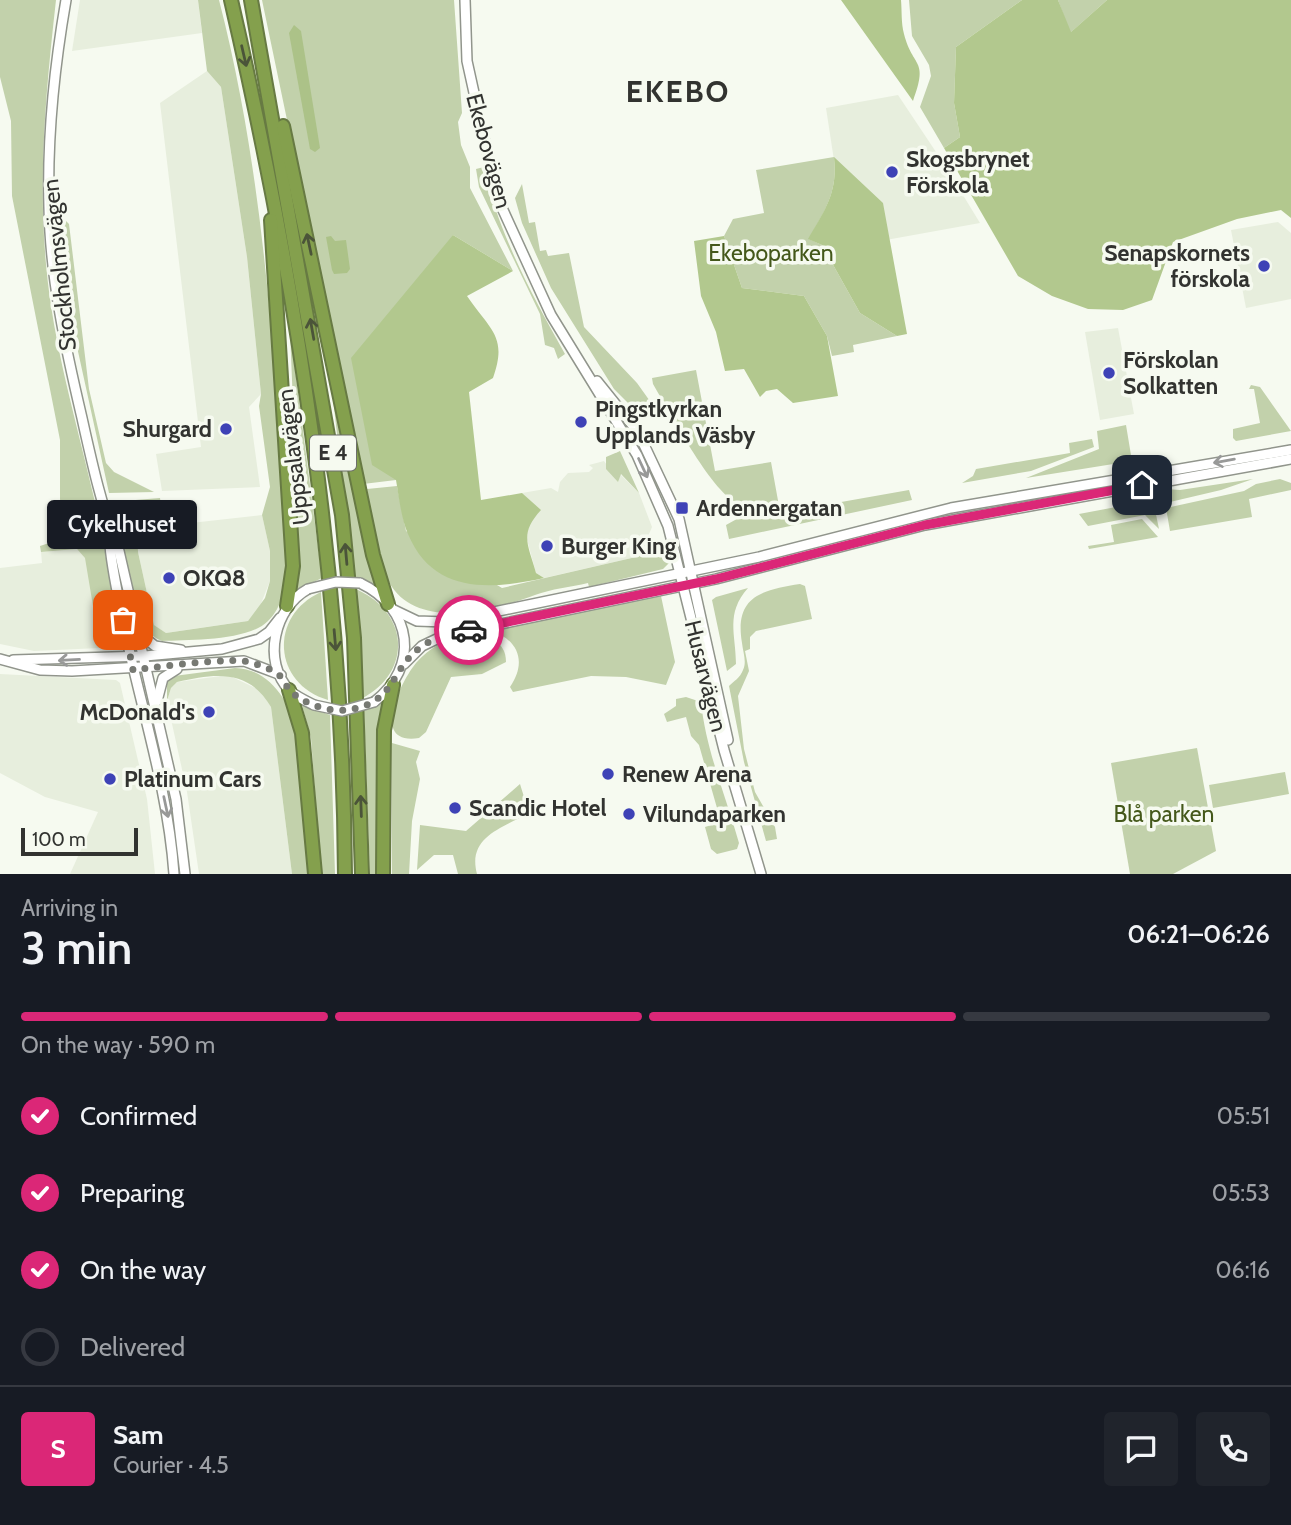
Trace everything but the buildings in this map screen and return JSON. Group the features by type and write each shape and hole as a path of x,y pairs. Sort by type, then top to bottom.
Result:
{"highway":[{"name":"Uppsalavägen","path":"230,0 257,112 285,250 308,404 335,642 345,874"},
{"name":"Uppsalavägen","path":"251,0 260,38 342,515 354,638 362,874"},
{"path":"260,38 289,151 373,555 391,607"},
{"path":"257,112 274,243 290,509 293,566 284,612"},
{"path":"383,874 384,730 393,685"},
{"path":"289,690 302,733 315,874"}],"main road":[{"name":"Stockholmsvägen","path":"66,0 51,109 49,210 72,374 108,526 119,551 145,656 176,799 184,874"},
{"name":"Ekebovägen","path":"465,0 467,61 497,197 551,315 637,455 668,526 679,574"},
{"name":"Ekebovägen","path":"584,367 627,417 648,450 679,519 692,571"},
{"path":"4,659 130,657 242,645 270,632 284,612 308,589 336,582 360,583 376,592 391,607 417,621 446,622 679,574 951,508 1291,450"},
{"path":"284,612 275,638 281,675 289,690 314,705 342,711 374,702 393,685 404,664 422,646 443,635 696,583 925,525 1291,459"},
{"name":"Stockholmsvägen","path":"108,526 109,553 130,657 168,816 174,874"},
{"name":"Husarvägen","path":"692,571 731,765"},
{"name":"Husarvägen","path":"679,574 761,874"},
{"path":"391,607 404,638 404,664"},
{"path":"138,632 161,648 189,652"},
{"path":"4,659 40,670 133,670 244,661 281,675"},
{"path":"156,710 159,685 168,672 199,664"}],"shaded area":[{"path":"80,0 198,0 202,33 72,51"},
{"path":"841,0 901,0 904,34 920,70 913,101"},
{"path":"1022,0 1058,0 1071,32 1107,0 1291,0 1291,218 1281,210 1237,219 1173,242 1152,300 1123,310 1088,309 1052,296 1018,276 944,148 960,137 954,103 956,47"},
{"path":"294,25 301,31 320,148 315,152 310,149 289,33"},
{"path":"207,71 221,87 247,257 261,394 249,407 260,487 162,491 156,454 201,447 160,103"},
{"name":"Skogsbrynet Förskola","path":"898,95 980,223 886,240 837,180 826,108"},
{"path":"834,157 883,203 907,334 897,336 860,313 822,245 808,239 825,210 832,191"},
{"name":"Senapskornets förskola","path":"1278,222 1291,233 1291,299 1246,308 1231,230"},
{"path":"453,235 513,271 467,296 494,334 498,352 493,378 469,392 481,500 522,493 541,510 530,526 527,540 536,573 544,578 503,585 484,585 465,583 432,568 419,554 408,534 396,480 372,465 351,358"},
{"path":"331,236 335,241 346,240 350,269 347,273 334,274 332,270 326,237"},
{"path":"724,236 742,288 804,296 827,336 838,396 793,403 777,389 766,391 760,397 744,369 725,371 716,332 701,296 694,241"},
{"name":"Förskolan Solkatten","path":"1118,328 1134,414 1100,420 1085,332"},
{"path":"604,461 618,481 620,474 639,493 652,527 641,553 636,557 544,578 536,573 526,536 527,525 540,510 522,493 551,488 558,492 560,482 568,473 589,472 593,468 589,465"},
{"path":"262,515 270,551 270,581 258,611 248,621 166,633 154,625 138,552 137,529"},
{"path":"77,549 86,558 100,648 34,651 0,644 0,568 42,563 41,552"},
{"path":"0,674 116,680 120,683 147,799 155,874 70,874 98,812 45,797 0,773"},
{"path":"228,675 262,691 271,707 292,874 199,874 187,792 167,701 171,688 177,682"}],"green space":[{"path":"0,0 56,0 44,132 46,264 54,324 99,519 120,638 119,644 100,648 85,558 77,549 41,552 40,546 64,538 60,499 60,440 12,196 11,121 0,77"},
{"path":"198,0 219,0 248,140 267,281 288,566 277,609 259,628 233,636 162,641 151,634 137,612 121,542 121,534 127,529 137,529 138,552 154,625 166,633 248,621 265,598 270,581 270,551 262,515 270,487 259,406 261,394 247,257 221,87 207,71"},
{"path":"262,0 454,0 462,113 458,122 461,145 470,167 470,188 513,271 453,235 396,480 363,484"},
{"path":"909,0 1022,0 956,47 954,103 960,137 944,148 920,107 931,76 929,65 912,36"},
{"path":"1058,0 1107,0 1070,33"},
{"name":"Ekeboparken","path":"834,157 832,191 809,239 822,245 860,313 897,336 853,345 854,352 832,356 827,336 804,296 742,288 724,236 733,219 764,213 756,170"},
{"path":"484,167 507,240 565,354 558,359 554,348 545,345 540,314 479,187 476,169"},
{"path":"522,184 529,223 535,222 540,251 546,250 548,256 569,253 584,327 637,383 652,404 650,417 643,418 614,389 551,288 522,223 515,198"},
{"path":"65,220 69,224 89,389 106,463 114,472 154,492 109,493 72,324 60,229"},
{"path":"290,330 322,578 295,591 299,555"},
{"path":"696,370 715,471 771,462 779,506 747,506 726,495 703,467 653,384 652,378"},
{"path":"330,372 332,373 375,585 353,576"},
{"path":"1251,385 1260,387 1291,431 1236,441 1233,438 1233,429 1260,423 1254,389 1249,389"},
{"path":"1126,425 1132,461 1026,478 1099,449 1097,431"},
{"path":"1092,439 1094,447 1031,471 962,483 973,476 976,469 1070,453 1069,443"},
{"path":"620,451 639,493 621,474 618,482 606,469 606,457"},
{"path":"1253,479 1170,502 1166,489 1180,490"},
{"path":"1280,479 1291,483 1291,490 1249,499 1252,517 1170,531 1166,508 1244,491 1256,484"},
{"path":"397,486 406,531 502,588 636,557 649,537 656,543 664,541 669,563 663,569 589,587 588,583 554,590 478,611 437,612 418,607 401,598 389,582 374,537 367,489"},
{"path":"909,490 912,500 729,539 726,525 744,515 762,516"},
{"path":"160,498 161,505 155,512 136,514 124,514 114,508 111,502"},
{"path":"1153,500 1159,529 1145,515 1088,526 1079,514"},
{"path":"1142,519 1158,537 1089,549 1088,546 1114,542 1111,525"},
{"path":"800,584 805,586 812,619 756,631 750,637 750,649 745,651 749,671 738,696 744,749 755,792 775,827 777,839 766,841 744,762 729,686 744,667 741,627 742,615 747,605 763,593"},
{"path":"353,588 385,610 394,625 398,641 397,657 390,673 378,687 361,699"},
{"path":"748,588 736,607 734,616 736,664 727,671 712,600"},
{"path":"321,592 328,700 310,692 296,680 284,649 285,632 292,617 304,603"},
{"path":"661,596 675,662 666,685 626,677 591,676 513,692 510,687 518,669 517,653 508,640 490,630 492,627"},
{"path":"463,634 492,639 502,648 506,662 482,674 451,677 426,732 419,738 404,738 395,732 392,723 393,710 403,683 416,663 432,649"},
{"path":"235,668 257,673 268,681 283,698 289,712 299,756 309,874 292,874 271,707 262,695 242,680 218,676 177,682 171,688 167,701 167,681 174,676"},
{"path":"686,697 701,702 712,756 739,843 737,849 717,854 711,849 705,827 721,822 699,745 691,736 686,717 667,722 664,714 676,706 676,699"},
{"path":"385,699 379,874 370,874 364,710"},
{"path":"302,705 330,715 335,874 321,874 311,738"},
{"path":"392,743 420,751 416,762 420,779 412,821 409,874 392,874"},
{"name":"Blå parken","path":"1197,748 1216,851 1173,874 1130,874 1111,763"},
{"path":"1285,772 1289,794 1213,808 1209,785"},
{"path":"520,784 529,813 498,829 482,842 475,861 477,874 458,874 453,855 434,855 417,870 420,825 466,831"}],"way so far":[{"path":"123,620 133,670 244,661 281,675 289,690 314,705 342,711 358,708 382,696 393,685 404,664 422,646 443,635 469,630"}],"place":[{"name":"Skogsbrynet Förskola","path":"892,172"},
{"name":"Senapskornets förskola","path":"1264,266"},
{"name":"Förskolan Solkatten","path":"1109,373"},
{"name":"Pingstkyrkan Upplands Väsby","path":"581,422"},
{"name":"Shurgard","path":"226,429"},
{"name":"Ardennergatan","path":"682,508"},
{"name":"Burger King","path":"547,546"},
{"name":"OKQ8","path":"169,578"},
{"name":"Cykelhuset","path":"123,620"},
{"name":"McDonald's","path":"209,712"},
{"name":"Renew Arena","path":"608,774"},
{"name":"Platinum Cars","path":"110,779"},
{"name":"Scandic Hotel","path":"455,808"},
{"name":"Vilundaparken","path":"629,814"}],"district":[{"name":"EKEBO","path":"678,92"}],"route":[{"path":"469,630 716,579 925,525 1142,485"}]}
